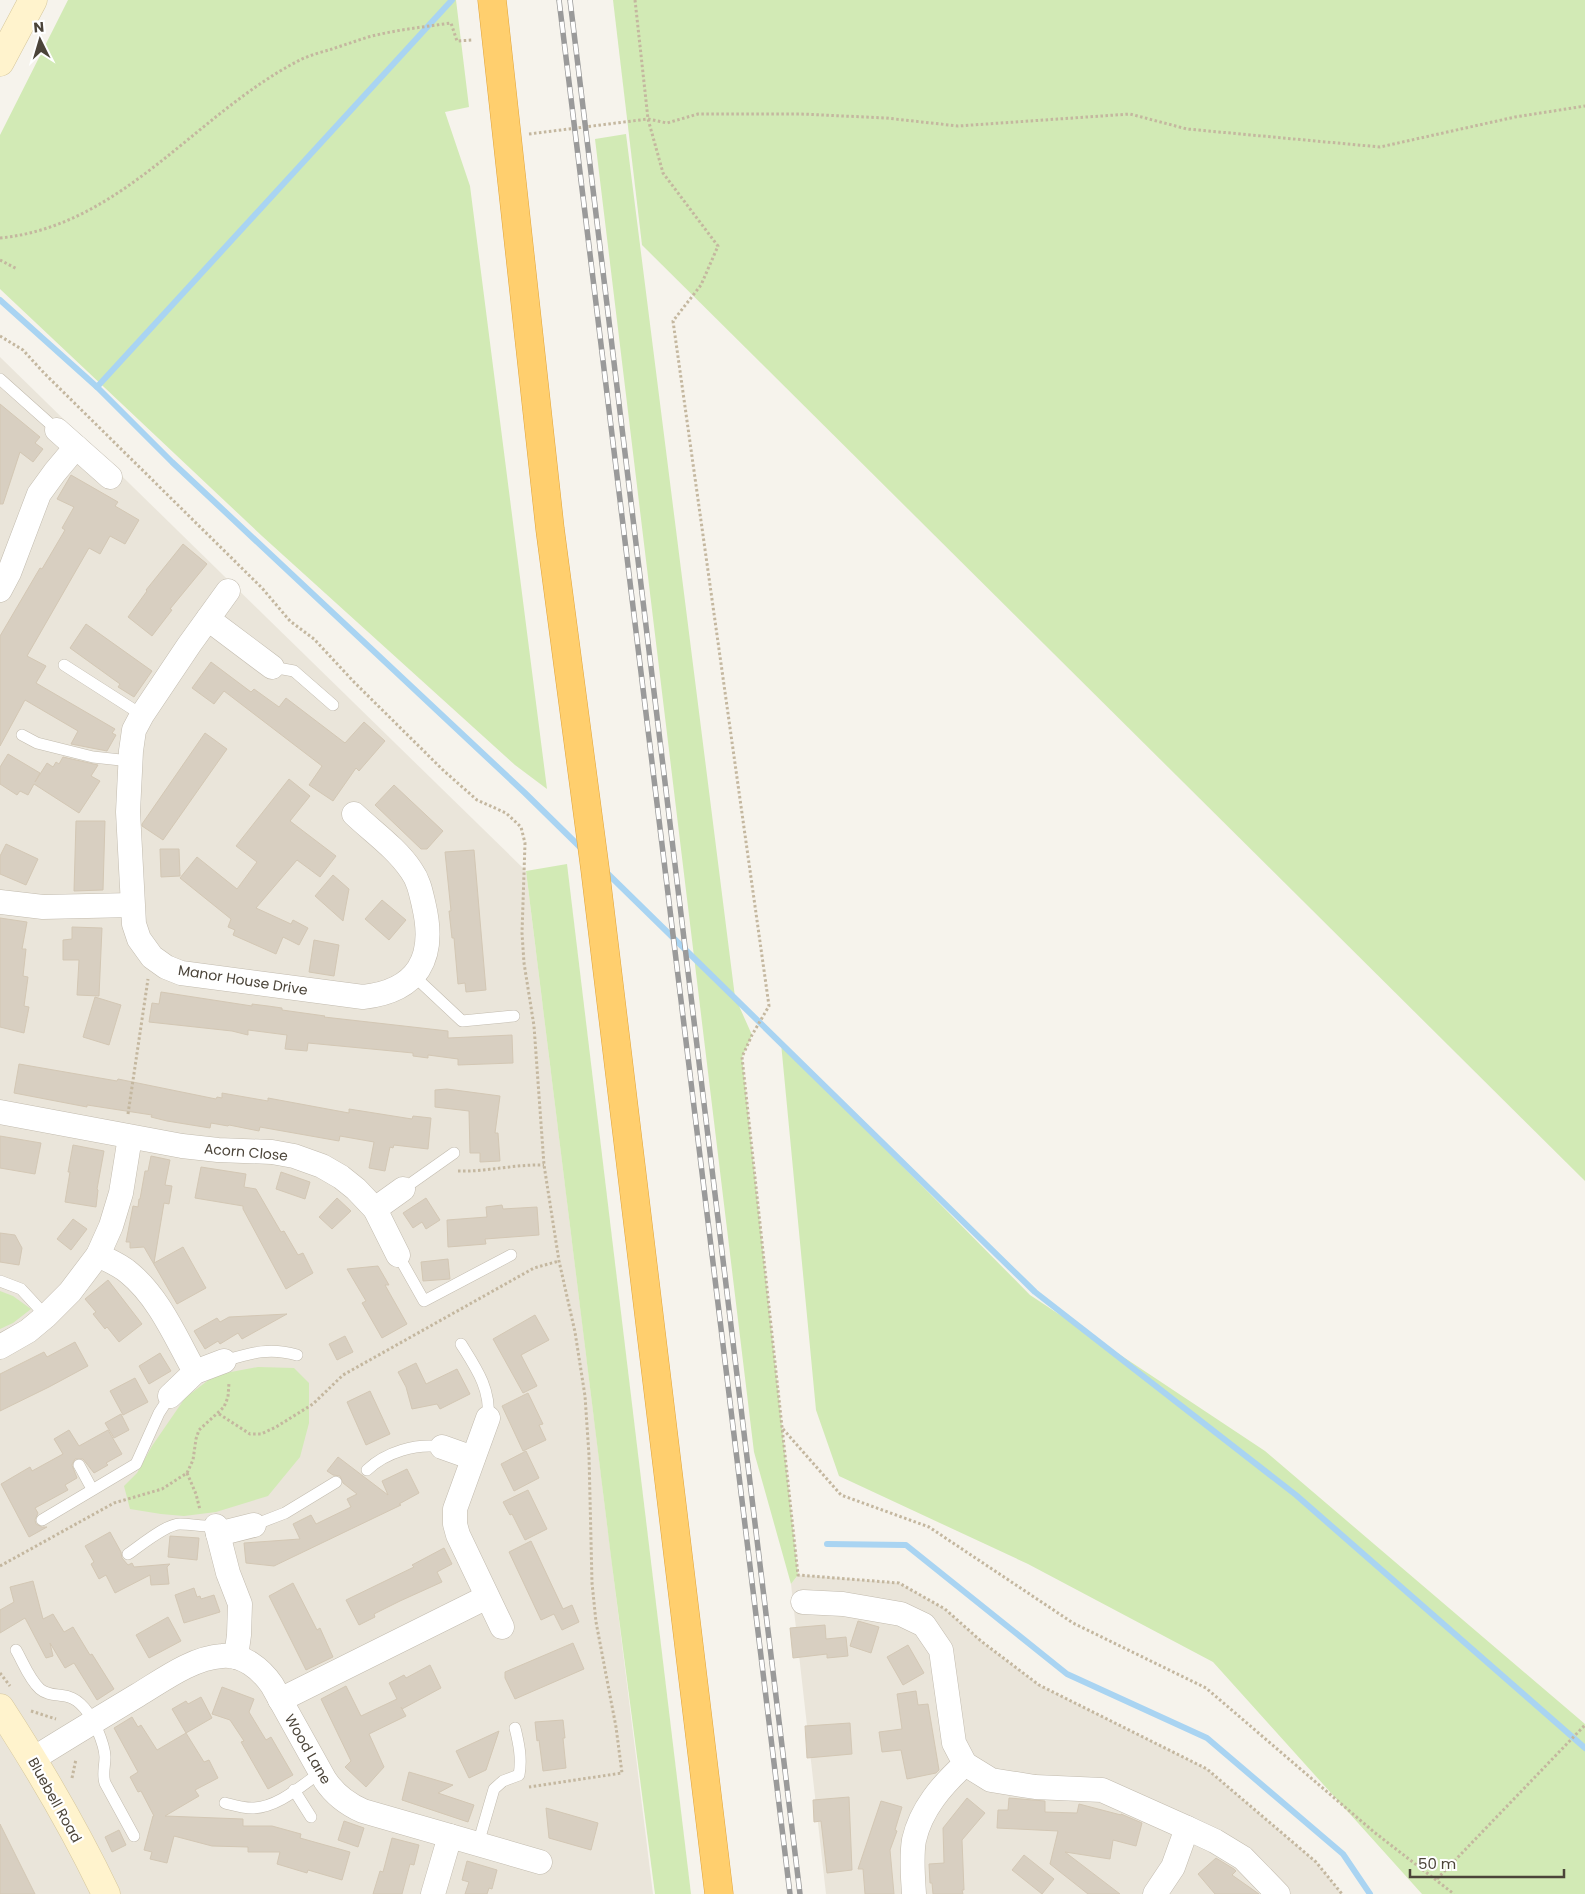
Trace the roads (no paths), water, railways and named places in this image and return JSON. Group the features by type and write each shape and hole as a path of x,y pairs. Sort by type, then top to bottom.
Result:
{"highway":[{"path":"492,0 550,528 595,869 719,1894"}],"street":[{"path":"0,62 33,0"},
{"path":"57,430 110,478"},
{"path":"3,577 39,494 76,448"},
{"name":"Manor House Drive","path":"228,591 142,715 134,730 130,761 128,812 132,905 134,924 139,939 152,956 166,967 181,972 363,998 390,993 414,976 422,964 429,938 428,923 419,884 402,857 354,814"},
{"path":"208,619 272,667"},
{"path":"0,902 43,907 132,905"},
{"name":"Acorn Close","path":"0,1112 127,1137 191,1147 272,1152 294,1156 322,1166 341,1177 356,1189 374,1209 398,1255"},
{"path":"0,1347 28,1331 46,1316 70,1292 98,1255 111,1226 121,1193 127,1137"},
{"path":"374,1209 403,1189"},
{"path":"98,1255 127,1271 141,1284 160,1311 195,1372"},
{"path":"170,1396 195,1372 224,1361"},
{"path":"488,1418 455,1509 455,1524 458,1536 502,1627"},
{"path":"442,1447 473,1458"},
{"path":"236,1657 240,1604 213,1529 254,1526"},
{"name":"Wood Lane","path":"280,1700 487,1597"},
{"path":"803,1602 843,1604 901,1614 924,1626 941,1650 954,1743 965,1764 991,1780 1035,1787 1102,1790 1215,1841 1243,1858 1278,1894"},
{"name":"Wood Lane","path":"34,1759 179,1670 205,1659 222,1656 236,1657 252,1664 265,1674 321,1772 335,1793 349,1805 363,1811 540,1862"},
{"name":"Bluebell Road","path":"5,1698 34,1759 87,1855 106,1894"},
{"path":"914,1894 914,1841 920,1824 929,1805 943,1784 965,1764"},
{"path":"1155,1894 1173,1867 1187,1828"},
{"path":"433,1894 450,1836"}],"lane":[{"path":"0,379 57,430"},
{"path":"64,665 142,715"},
{"path":"272,667 294,672 333,705"},
{"path":"22,736 38,743 93,757 130,761"},
{"path":"414,976 462,1021 514,1016"},
{"path":"403,1189 454,1153"},
{"path":"398,1255 424,1302 511,1255"},
{"path":"0,1281 21,1289 46,1316"},
{"path":"461,1344 480,1374 487,1394 489,1405 488,1418"},
{"path":"224,1361 261,1351 284,1351 297,1355"},
{"path":"42,1520 136,1464 159,1413 170,1396"},
{"path":"367,1470 375,1462 399,1452 426,1445 442,1447"},
{"path":"79,1465 92,1489"},
{"path":"254,1526 285,1513 336,1482"},
{"path":"128,1554 166,1529 178,1524 213,1529"},
{"path":"16,1650 40,1689 46,1693 70,1697 79,1702 94,1721 105,1756 102,1775 104,1783 134,1836"},
{"path":"478,1844 494,1789 503,1781 518,1775 520,1750 515,1728"},
{"path":"225,1803 250,1808 264,1806 277,1801 321,1772"},
{"path":"294,1790 311,1817"}],"waterway":[{"path":"97,387 452,0"},
{"path":"0,300 97,387 172,462 525,793 583,850"},
{"path":"605,871 1035,1292 1296,1495 1585,1748"},
{"path":"827,1544 906,1545 1067,1674 1207,1738 1343,1854 1370,1894"}],"railway":[{"path":"559,0 790,1894"},
{"path":"570,0 800,1894"}]}
